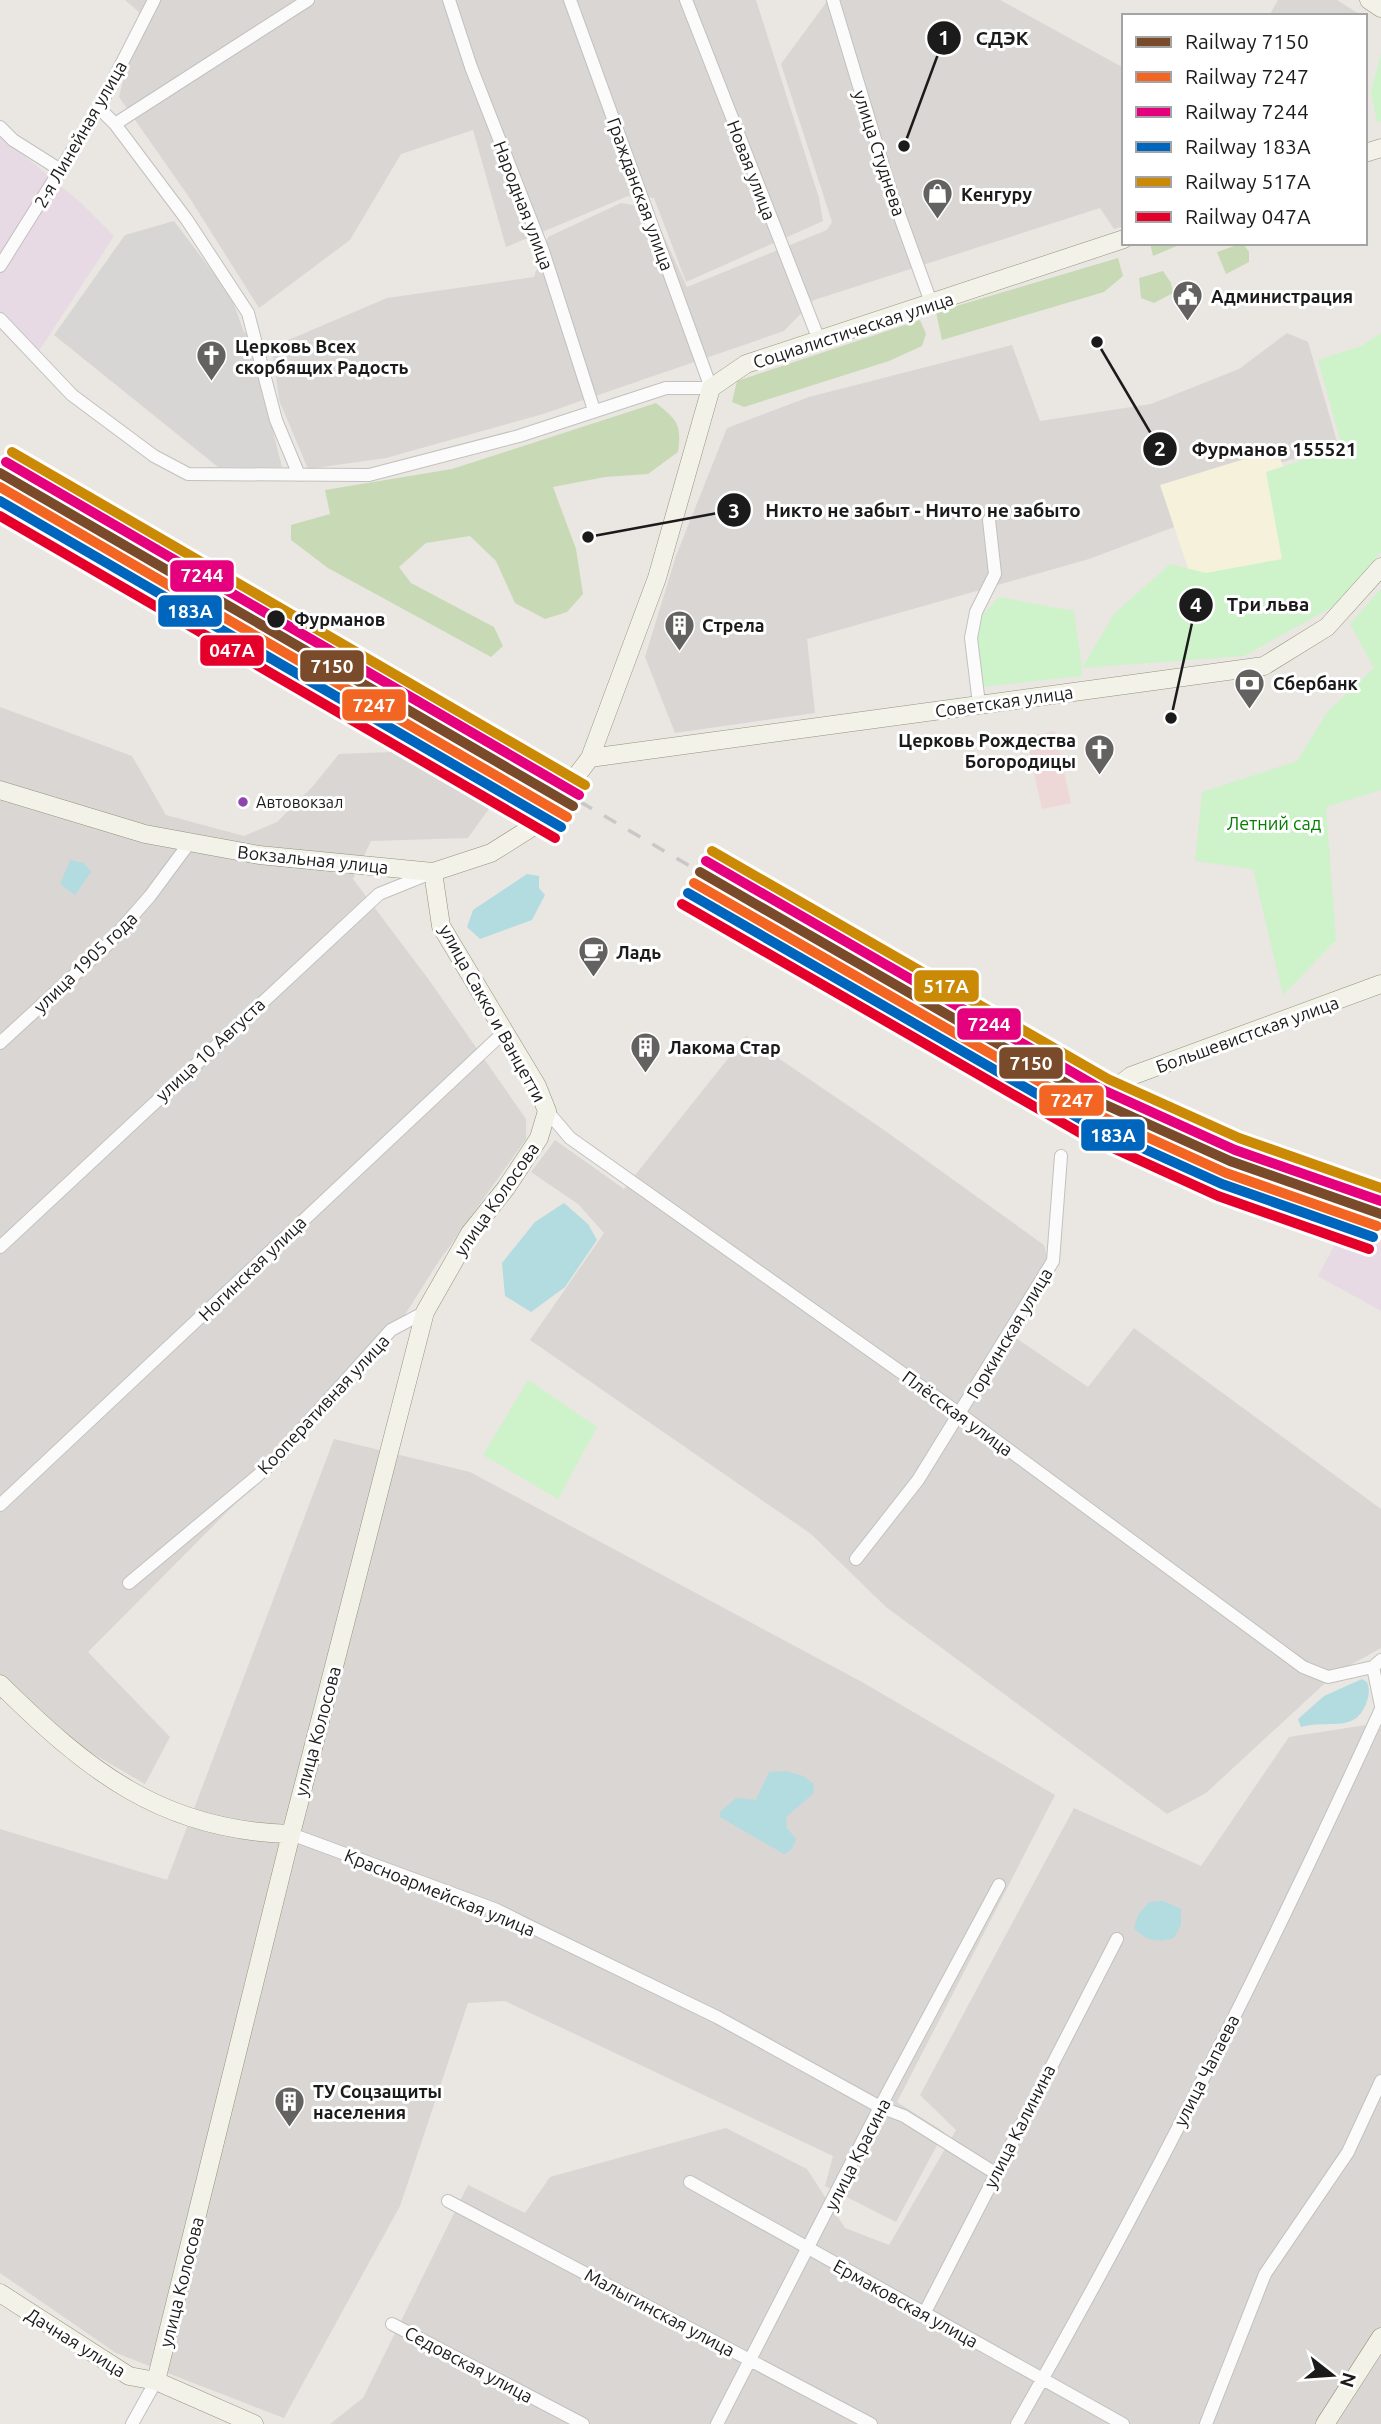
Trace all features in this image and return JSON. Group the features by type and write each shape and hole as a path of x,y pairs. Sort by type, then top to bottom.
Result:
{"main road":[{"path":"1369,0 1381,8"},
{"name":"Социалистическая улица","path":"711,388 746,364 932,305 1122,240"},
{"name":"Вокзальная улица","path":"0,790 145,834 259,855 433,872 491,853 542,821 590,758 657,578 711,388"},
{"name":"Советская улица","path":"590,758 1264,667 1326,627 1381,567"},
{"name":"улица Сакко и Ванцетти","path":"433,872 441,926 537,1086 547,1111"},
{"name":"Большевистская улица","path":"1115,1087 1130,1076 1381,984"},
{"name":"улица Колосова","path":"156,2381 291,1834 425,1312 470,1233 506,1188 539,1138 547,1111"},
{"name":"Красноармейская улица","path":"0,1684 84,1762 119,1786 168,1809 216,1826 256,1833 291,1834"},
{"name":"Дачная улица","path":"0,2293 129,2376 156,2381 254,2424"},
{"path":"1325,2424 1381,2337"}],"street":[{"name":"2-я Линейная улица","path":"0,265 62,171 99,108 154,0"},
{"path":"115,124 308,0"},
{"name":"Народная улица","path":"449,0 471,67 542,251 594,411"},
{"name":"Гражданская улица","path":"570,0 711,388"},
{"name":"Новая улица","path":"686,0 819,340"},
{"name":"улица Студнева","path":"834,0 891,192 932,305"},
{"path":"99,108 115,124 187,220 248,313 276,420 299,475"},
{"path":"0,127 13,140 62,171"},
{"path":"0,319 72,395 154,456 188,474 369,475 519,436 666,388 711,388"},
{"path":"979,704 971,638 976,612 995,574 989,520"},
{"name":"улица 1905 года","path":"0,1043 107,945 150,896 190,842"},
{"name":"улица 10 Августа","path":"0,1247 379,894 433,872"},
{"name":"Ногинская улица","path":"0,1505 504,1032"},
{"name":"Плёсская улица","path":"547,1111 570,1138 960,1414 1303,1667 1328,1677 1377,1664"},
{"name":"Горкинская улица","path":"856,1559 918,1479 1053,1261 1061,1156"},
{"name":"Кооперативная улица","path":"129,1583 268,1467 391,1330 425,1312"},
{"name":"улица Чапаева","path":"1017,2424 1269,1950 1381,1708 1377,1664"},
{"name":"Красноармейская улица","path":"291,1834 497,1910 718,2017 880,2107 904,2116 995,2173"},
{"name":"улица Красина","path":"717,2424 748,2359 999,1885"},
{"name":"улица Калинина","path":"924,2314 1117,1940"},
{"path":"1206,2424 1265,2274 1348,2152 1381,2081"},
{"name":"Ермаковская улица","path":"690,2182 1123,2424"},
{"name":"Малыгинская улица","path":"449,2201 872,2424"},
{"name":"Седовская улица","path":"392,2324 583,2424"},
{"path":"132,2424 156,2381"}],"shaded area":[{"path":"125,0 756,0 819,198 823,221 686,282 654,198 628,196 506,247 473,130 401,154 350,240 259,308 189,197 119,97 139,12"},
{"path":"828,0 1000,0 1122,67 1122,227 1114,229 1100,208 814,300 784,331 543,414 386,458 308,469 279,400 272,347 387,298 534,277 548,237 621,203 651,208 687,287 827,230 832,222 781,64"},
{"path":"1278,0 1337,0 1359,14 1270,14"},
{"path":"0,135 81,203 114,236 39,351 0,318"},
{"path":"174,221 231,296 244,332 249,336 282,467 218,467 54,335 125,235"},
{"path":"1287,333 1308,342 1338,445 1261,469 1214,512 1089,559 807,639 815,713 675,733 645,657 676,556 727,428 809,397 1012,345 1040,421 1151,404 1239,369"},
{"path":"1277,449 1309,541 1286,559 1195,589 1160,485"},
{"path":"0,707 132,756 166,815 244,836 277,822 313,786 339,754 392,752 470,766 503,789 468,838 371,841 353,879 429,980 526,1119 526,1139 437,1264 391,1337 350,1388 88,1652 170,1737 145,1784 78,1745 15,1686 0,1700"},
{"path":"1055,731 1071,803 1042,809 1026,737"},
{"path":"746,1036 884,1130 1044,1245 1053,1278 1016,1338 1088,1387 1134,1328 1381,1509 1381,1648 1336,1673 1206,1793 1167,1814 886,1607 811,1534 530,1340 604,1233 578,1204 531,1172 555,1140 624,1189"},
{"path":"1349,1218 1381,1231 1381,1311 1318,1276"},
{"path":"334,1439 470,1472 862,1682 1055,1795 897,2102 944,2132 896,2222 825,2186 833,2156 505,2001 468,2003 400,2206 284,2418 116,2353 0,2273 0,1829 167,1880"},
{"path":"1381,1697 1381,2424 330,2424 363,2398 468,2185 525,2213 550,2177 726,2128 807,2169 845,2228 889,2245 956,2130 920,2095 1074,1808 1201,1866 1289,1737 1366,1725"}],"green space":[{"path":"1381,54 1381,121 1377,123 1371,91"},
{"path":"1150,245 1179,245 1153,256"},
{"path":"1244,245 1249,252 1249,262 1226,274 1217,252"},
{"path":"1118,258 1123,276 1104,292 942,340 936,312"},
{"path":"1163,271 1171,283 1173,293 1154,303 1141,298 1139,278"},
{"path":"920,320 926,334 922,346 889,361 744,407 732,402 737,381"},
{"path":"1381,333 1381,552 1334,606 1244,656 1082,668 1114,614 1170,564 1206,573 1282,559 1266,472 1342,447 1318,360 1361,346"},
{"path":"656,403 676,423 679,435 678,452 648,474 605,477 553,487 576,549 583,594 567,612 545,619 515,603 496,561 470,536 426,543 399,567 411,583 494,627 503,646 491,657 328,568 291,540 291,525 330,514 325,490 452,469"},
{"name":"Летний сад","path":"1381,589 1381,790 1326,807 1336,940 1283,995 1253,869 1195,861 1202,792 1297,761 1328,711 1374,668 1350,624"},
{"path":"999,597 1074,611 1082,676 982,687 977,646 979,619"},
{"path":"528,1380 597,1427 558,1499 483,1455"}],"water":[{"path":"70,860 84,863 91,872 75,895 60,884"},
{"path":"527,874 539,876 539,888 545,895 532,920 480,939 467,927 473,910"},
{"path":"564,1203 588,1224 597,1240 565,1287 531,1312 505,1296 502,1263 535,1222"},
{"path":"1362,1679 1367,1682 1368,1696 1361,1713 1355,1719 1339,1724 1301,1727 1298,1719 1324,1696"},
{"path":"786,1771 803,1776 814,1784 813,1794 786,1817 787,1828 796,1839 792,1849 784,1854 720,1817 720,1812 736,1798 756,1800 769,1772"},
{"path":"1163,1901 1181,1909 1181,1925 1174,1938 1157,1940 1143,1936 1134,1928 1138,1915 1149,1902"}],"railway":[{"path":"0,462 700,872"}],"rail line":[{"name":"517А","path":"12,452 585,785"},
{"name":"7244","path":"6,462 579,795"},
{"name":"7150","path":"0,473 573,806"},
{"name":"7247","path":"0,487 567,817"},
{"name":"183А","path":"0,501 561,827"},
{"name":"047А","path":"0,516 555,838"},
{"name":"517А","path":"712,851 1108,1079 1239,1138 1381,1188"},
{"name":"7244","path":"706,861 1103,1090 1235,1150 1381,1201"},
{"name":"7150","path":"700,872 1097,1101 1230,1161 1381,1214"},
{"name":"7247","path":"694,883 1092,1112 1226,1173 1377,1226"},
{"name":"183А","path":"688,893 1087,1123 1222,1184 1373,1237"},
{"name":"047А","path":"682,904 1082,1134 1218,1196 1369,1249"}],"place":[{"name":"СДЭК","path":"904,146"},
{"name":"Кенгуру","path":"938,221"},
{"name":"Администрация","path":"1188,323"},
{"name":"Фурманов 155521","path":"1097,342"},
{"name":"Церковь Всех скорбящих Радость","path":"212,383"},
{"name":"Никто не забыт - Ничто не забыто","path":"588,537"},
{"name":"Фурманов","path":"276,619"},
{"name":"Стрела","path":"679,652"},
{"name":"Сбербанк","path":"1250,710"},
{"name":"Три льва","path":"1171,718"},
{"name":"Церковь Рождества Богородицы","path":"1099,777"},
{"name":"Автовокзал","path":"243,802"},
{"name":"Ладь","path":"593,979"},
{"name":"Лакома Стар","path":"645,1074"},
{"name":"ТУ Соцзащиты населения","path":"290,2128"}]}
